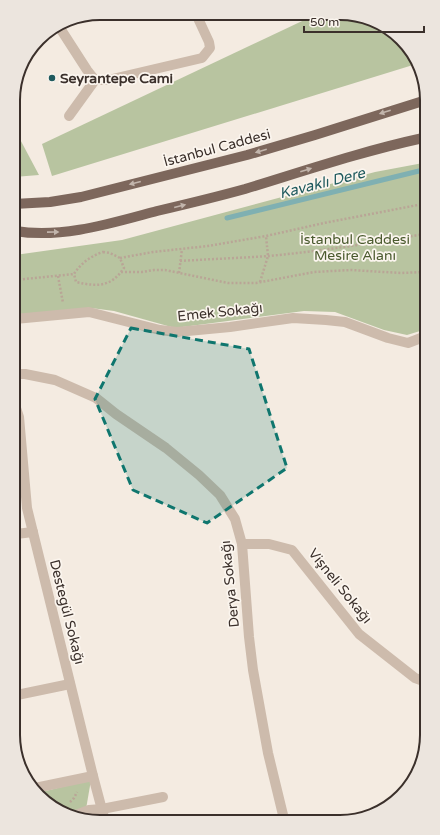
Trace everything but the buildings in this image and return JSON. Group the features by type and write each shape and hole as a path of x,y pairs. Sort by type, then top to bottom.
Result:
{"main road":[{"name":"İstanbul Caddesi","path":"20,204 50,202 81,197 247,155 420,102"},
{"path":"20,232 60,232 93,227 243,189 366,152 420,139"}],"street":[{"path":"95,80 108,80 202,58 210,48 209,42 199,20"},
{"path":"61,30 95,80"},
{"path":"69,116 95,80"},
{"name":"Emek Sokağı","path":"20,318 89,312 160,330 177,332 230,327 294,318 345,322 388,338 408,343 420,338"},
{"name":"Derya Sokağı","path":"20,374 55,380 96,398 116,414 166,448 220,495 235,519 242,544 253,670 268,753 283,815"},
{"name":"Destegül Sokağı","path":"20,428 27,508 104,815"},
{"path":"20,534 33,532"},
{"name":"Vişneli Sokağı","path":"242,544 270,544 292,550 358,634 415,678 420,680"},
{"path":"20,694 70,684"},
{"path":"39,787 93,776"},
{"path":"82,813 89,810 102,809 163,797"}],"path":[{"path":"120,258 124,268 117,278 107,284 89,285 76,282 74,274 78,267 94,255 103,252 110,253 120,258 153,252 208,246 266,236 420,205"},
{"path":"180,261 268,256 379,242 420,235"},
{"path":"260,282 268,256 266,236"},
{"path":"179,273 182,249"},
{"path":"121,272 142,272 154,270 179,273 228,283 260,282 314,272 351,270 401,273 420,272"},
{"path":"20,280 74,274"},
{"path":"58,276 64,314"},
{"path":"65,806 74,798 78,789 78,779"}],"highlighted area":[{"path":"131,328 249,349 287,468 207,523 133,490 95,399"}],"green space":[{"path":"304,20 345,20 366,24 384,33 393,40 407,56 412,65 52,176 42,144"},
{"path":"20,139 39,175 20,177"},
{"name":"İstanbul Caddesi Mesire Alanı","path":"420,164 420,331 407,335 384,330 335,312 304,311 175,328 114,311 91,308 20,315 20,254 122,240 375,172"},
{"path":"91,780 86,809 80,812 69,809 56,802 43,791"}],"waterway":[{"name":"Kavaklı Dere","path":"227,218 420,171"}],"place":[{"name":"Seyrantepe Cami","path":"52,78"}]}
